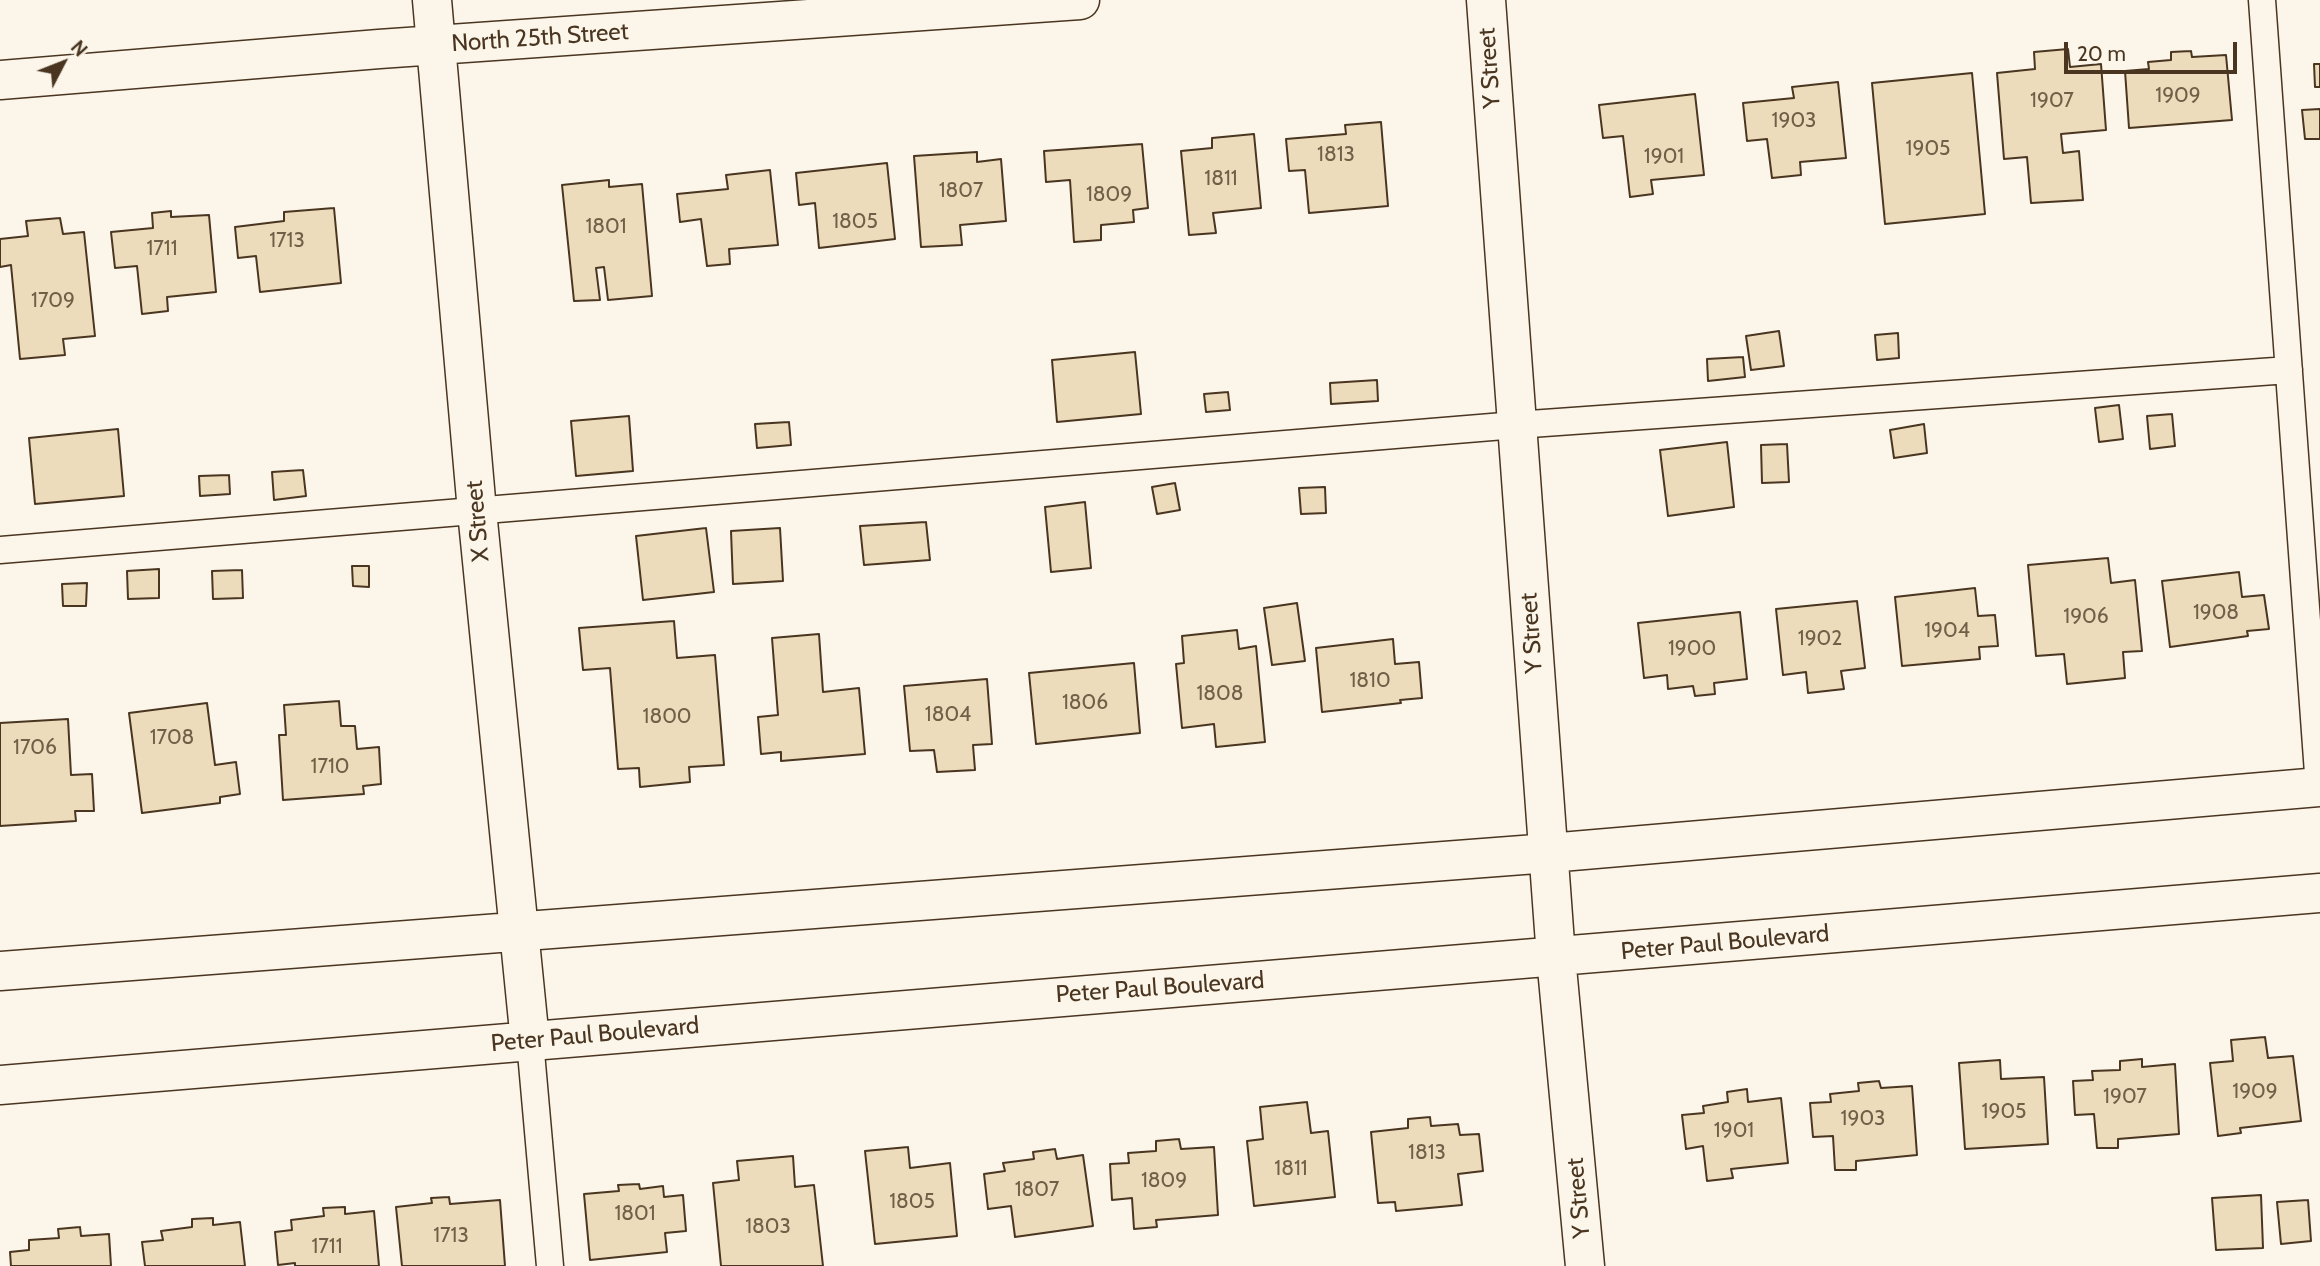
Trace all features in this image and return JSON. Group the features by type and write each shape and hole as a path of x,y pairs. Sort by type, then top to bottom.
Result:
{"street":[{"name":"X Street","path":"432,0 477,511 530,1041"},
{"name":"North 25th Street","path":"0,80 434,45 1080,0"},
{"name":"Y Street","path":"1486,0 1556,957 1585,1266"},
{"path":"0,971 1549,853 2319,787"},
{"name":"Peter Paul Boulevard","path":"0,1085 2320,893"}],"lane":[{"path":"2262,0 2319,787"},
{"path":"0,550 1516,425 2289,370"},
{"path":"530,1041 550,1266"}],"building":[{"path":"2068,49 2070,67 2101,64 2106,130 2061,134 2063,153 2079,151 2083,200 2031,203 2027,157 2004,159 1997,73 2035,69 2034,52"},
{"path":"2191,51 2192,57 2226,55 2232,120 2129,128 2125,71 2149,69 2148,62 2171,60 2171,52"},
{"path":"2314,64 2320,64 2320,87 2315,87"},
{"path":"1972,73 1985,214 1885,224 1872,83"},
{"path":"1838,82 1846,158 1800,162 1801,175 1772,178 1767,139 1747,141 1743,103 1794,98 1792,87"},
{"path":"1695,94 1704,175 1651,180 1653,194 1630,197 1623,136 1603,138 1599,105"},
{"path":"2320,109 2320,139 2305,139 2302,110"},
{"path":"1381,122 1388,206 1309,213 1305,170 1289,171 1286,139 1346,134 1345,125"},
{"path":"1254,134 1261,208 1213,213 1216,233 1189,235 1181,151 1212,148 1212,138"},
{"path":"1142,144 1148,208 1133,210 1134,222 1101,225 1101,240 1074,242 1070,180 1046,182 1044,151"},
{"path":"977,152 977,162 1001,159 1006,221 960,225 962,245 921,247 914,156"},
{"path":"887,163 895,239 819,248 815,203 799,205 796,173"},
{"path":"770,170 778,245 729,249 730,264 707,266 701,219 680,222 677,194 728,189 726,175"},
{"path":"609,180 609,187 642,184 652,296 608,300 604,267 596,268 600,300 574,301 562,185"},
{"path":"334,208 341,283 260,292 256,256 238,258 235,227 284,221 284,212"},
{"path":"171,211 171,217 209,215 216,292 167,297 168,311 142,314 137,266 115,268 111,232 153,228 152,213"},
{"path":"60,218 63,234 84,232 95,336 63,339 65,355 20,359 11,265 0,267 0,239 28,236 26,221"},
{"path":"1779,331 1784,366 1751,370 1746,336"},
{"path":"1898,333 1899,358 1877,360 1875,335"},
{"path":"1135,352 1141,414 1057,422 1052,360"},
{"path":"1743,357 1745,377 1708,381 1707,359"},
{"path":"1377,380 1378,401 1331,404 1330,383"},
{"path":"1228,392 1230,410 1206,412 1204,394"},
{"path":"2119,405 2123,439 2099,442 2095,408"},
{"path":"2172,414 2175,446 2150,449 2147,416"},
{"path":"629,416 633,471 576,476 571,421"},
{"path":"789,422 791,445 757,448 755,424"},
{"path":"1924,424 1927,453 1894,458 1890,430"},
{"path":"118,429 124,496 35,504 29,438"},
{"path":"1727,442 1734,507 1668,516 1660,450"},
{"path":"1787,444 1789,482 1762,483 1761,445"},
{"path":"303,470 306,496 274,500 272,472"},
{"path":"229,475 230,494 200,496 199,476"},
{"path":"1175,483 1180,510 1157,514 1152,487"},
{"path":"1325,487 1326,513 1301,514 1299,488"},
{"path":"1085,502 1091,568 1051,572 1045,507"},
{"path":"926,522 930,560 864,565 860,526"},
{"path":"706,528 714,592 643,600 636,536"},
{"path":"780,528 783,581 733,584 731,531"},
{"path":"2108,558 2111,583 2135,580 2142,651 2123,652 2125,678 2067,684 2064,654 2036,656 2028,565"},
{"path":"352,566 369,566 369,587 353,586"},
{"path":"159,569 159,598 128,599 127,571"},
{"path":"242,570 243,598 213,599 212,571"},
{"path":"2239,572 2242,597 2264,595 2269,629 2247,631 2248,636 2170,647 2162,581"},
{"path":"87,583 86,606 63,606 62,584"},
{"path":"1975,588 1978,616 1995,615 1998,646 1979,647 1980,659 1902,666 1895,597"},
{"path":"1857,601 1865,668 1841,671 1844,689 1808,693 1806,672 1783,675 1776,609"},
{"path":"1297,603 1305,661 1272,665 1264,608"},
{"path":"1740,612 1747,679 1714,683 1715,694 1695,696 1693,686 1668,689 1667,675 1644,678 1638,623"},
{"path":"674,621 677,658 715,655 724,765 689,767 690,782 640,787 639,768 618,769 610,668 583,670 579,628"},
{"path":"1237,630 1239,649 1256,646 1265,742 1216,747 1214,724 1182,728 1176,664 1184,663 1182,636"},
{"path":"819,634 823,692 859,688 865,754 781,761 781,752 761,754 758,717 778,715 772,638"},
{"path":"1393,639 1395,664 1419,662 1422,698 1322,712 1316,648"},
{"path":"1134,663 1140,733 1036,744 1029,673"},
{"path":"987,679 992,744 973,745 975,770 937,772 934,750 910,751 904,686"},
{"path":"339,701 341,726 355,726 357,749 379,747 381,784 363,786 364,794 283,800 279,735 286,735 284,705"},
{"path":"207,703 215,765 236,762 240,794 220,797 220,803 142,813 129,713"},
{"path":"68,719 71,775 92,774 94,811 75,811 76,821 0,826 0,723"},
{"path":"2265,1037 2268,1058 2293,1056 2301,1121 2240,1128 2241,1133 2218,1136 2210,1063 2233,1061 2231,1040"},
{"path":"2142,1059 2142,1067 2175,1064 2179,1134 2118,1139 2118,1148 2097,1148 2094,1114 2075,1115 2073,1081 2093,1080 2092,1071 2120,1070 2120,1061"},
{"path":"2000,1060 2001,1079 2044,1077 2048,1144 1965,1149 1959,1063"},
{"path":"1879,1081 1881,1088 1912,1086 1917,1155 1856,1161 1856,1170 1835,1170 1833,1136 1813,1137 1810,1103 1831,1102 1830,1094 1859,1091 1858,1083"},
{"path":"1747,1089 1748,1102 1781,1098 1788,1163 1731,1169 1733,1178 1707,1181 1703,1146 1686,1149 1682,1115 1704,1113 1703,1106 1728,1102 1727,1092"},
{"path":"1307,1102 1311,1133 1328,1131 1335,1197 1254,1206 1247,1141 1263,1139 1260,1107"},
{"path":"1430,1117 1431,1126 1458,1124 1460,1135 1479,1134 1483,1171 1458,1174 1462,1205 1396,1211 1395,1202 1378,1203 1371,1132 1408,1128 1408,1119"},
{"path":"1179,1139 1181,1149 1214,1147 1218,1215 1156,1220 1157,1227 1134,1229 1132,1198 1112,1200 1110,1164 1129,1163 1128,1153 1156,1151 1156,1141"},
{"path":"908,1147 910,1168 950,1163 957,1236 875,1244 865,1151"},
{"path":"1055,1149 1057,1159 1083,1155 1093,1226 1015,1237 1011,1206 988,1209 984,1174 1005,1171 1003,1163 1034,1159 1033,1152"},
{"path":"793,1156 795,1187 814,1185 823,1266 721,1266 713,1183 739,1180 737,1161"},
{"path":"639,1184 640,1189 663,1186 664,1197 683,1195 686,1231 665,1233 667,1252 590,1260 584,1194 619,1191 618,1185"},
{"path":"2261,1195 2263,1248 2216,1250 2212,1198"},
{"path":"449,1197 450,1204 500,1200 505,1266 402,1266 396,1207 432,1203 431,1198"},
{"path":"2308,1200 2311,1241 2281,1244 2277,1202"},
{"path":"345,1207 345,1214 374,1211 379,1266 295,1266 295,1263 278,1265 275,1232 292,1230 291,1220 324,1216 323,1208"},
{"path":"213,1218 213,1225 240,1222 245,1266 145,1266 142,1242 163,1240 161,1231 192,1227 192,1219"},
{"path":"80,1227 81,1236 109,1234 111,1266 11,1266 10,1252 29,1250 29,1240 59,1238 58,1229"}]}
